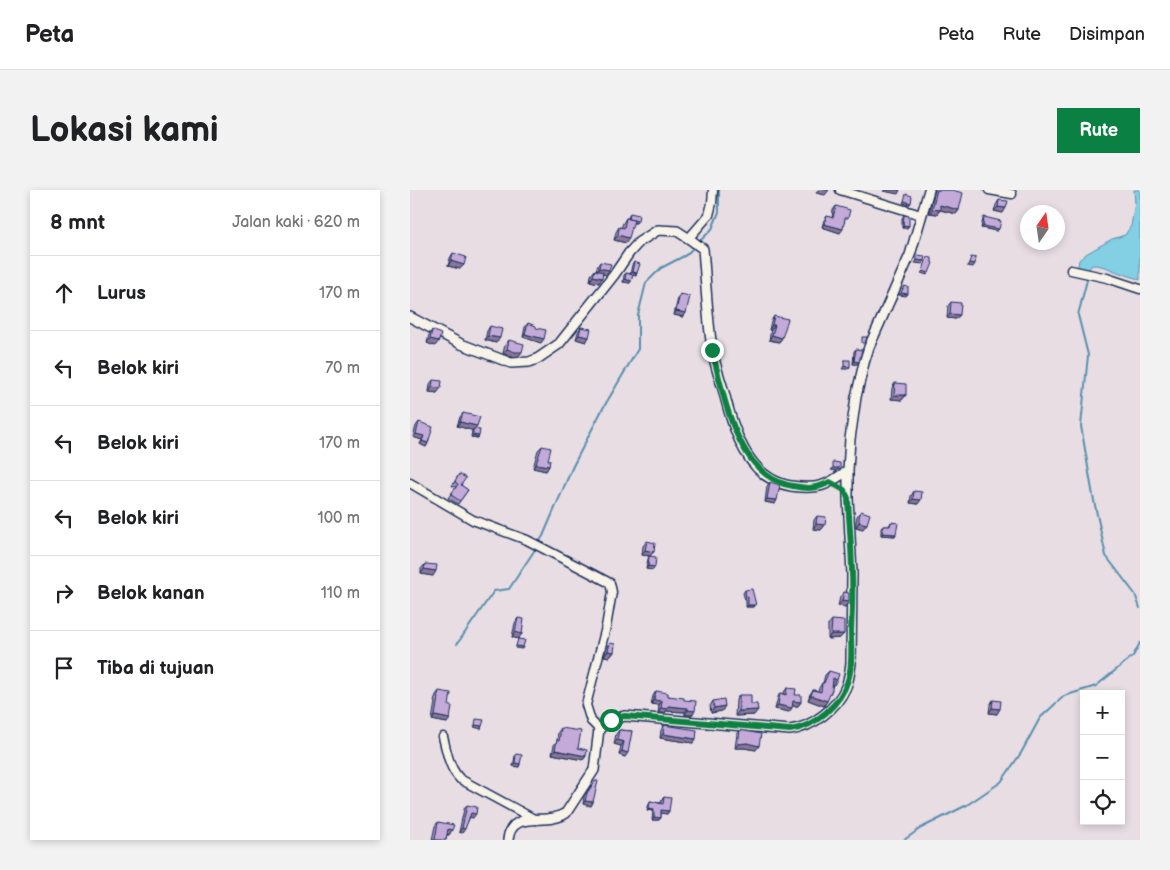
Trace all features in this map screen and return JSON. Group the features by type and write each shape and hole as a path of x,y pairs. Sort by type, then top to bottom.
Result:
{"street":[{"path":"690,239 709,215 713,190"},
{"path":"840,190 922,215"},
{"path":"508,840 509,832 516,823 523,820 556,818 566,813 594,770 599,730 618,717 625,716 790,730 797,729 818,719 834,705 845,688 850,670 852,574 848,470 856,397 864,363 874,334 910,255 929,190"},
{"path":"989,190 1012,194"},
{"path":"410,317 461,344 511,363 529,362 537,359 559,344 639,242 658,230 677,231 703,249 712,350 731,420 743,449 751,461 762,473 788,486 801,488 815,488 830,482 848,470"},
{"path":"1071,270 1108,278 1140,289"},
{"path":"830,482 844,490 848,498"},
{"path":"410,483 473,520 526,540 610,583 612,592 606,627 586,705 591,721 599,730"},
{"path":"443,737 449,760 454,772 460,779 536,820"}],"water":[{"path":"1134,190 1140,190 1140,280 1100,266 1092,265 1086,273 1077,271 1079,260 1086,254 1112,239 1125,235 1131,226 1135,203"}],"building":[{"path":"937,190 952,190 963,193 959,210 940,205 940,210 932,209"},
{"path":"906,194 912,196 911,203 904,201"},
{"path":"999,200 1008,201 1006,208 998,207"},
{"path":"836,206 850,210 848,218 845,218 843,229 824,224 827,216 833,218"},
{"path":"630,213 639,215 638,221 629,219"},
{"path":"904,215 909,216 909,226 903,225"},
{"path":"984,217 1001,221 999,229 983,226"},
{"path":"626,218 634,220 629,238 618,235 619,227 624,228"},
{"path":"453,253 466,257 464,265 451,261"},
{"path":"917,255 925,256 924,261 917,260"},
{"path":"927,257 932,258 933,263 929,273 923,271"},
{"path":"971,257 976,258 975,264 969,263"},
{"path":"600,262 611,264 609,270 599,268"},
{"path":"634,262 640,264 637,273 632,272"},
{"path":"595,270 603,272 602,278 593,276"},
{"path":"626,273 633,275 631,281 625,279"},
{"path":"904,286 908,287 908,294 901,293"},
{"path":"680,294 690,296 686,313 676,311"},
{"path":"951,302 961,303 960,315 950,314"},
{"path":"774,316 788,319 782,338 772,335 775,325 772,325"},
{"path":"528,323 536,326 536,328 546,330 544,339 525,334"},
{"path":"490,326 502,329 500,338 488,336"},
{"path":"581,327 591,329 589,337 579,335"},
{"path":"432,330 441,334 439,341 430,339"},
{"path":"862,337 867,337 865,343 862,343"},
{"path":"509,340 524,344 522,352 507,349"},
{"path":"856,349 862,350 859,362 854,361"},
{"path":"844,360 850,360 850,367 844,366"},
{"path":"433,380 442,381 441,388 432,387"},
{"path":"895,383 906,384 906,395 894,395"},
{"path":"463,413 480,417 477,426 460,422"},
{"path":"419,422 433,427 428,443 422,441 424,436 416,434"},
{"path":"473,429 480,430 479,436 473,435"},
{"path":"542,446 551,448 548,460 550,460 549,466 536,464"},
{"path":"833,462 840,463 840,467 833,468"},
{"path":"459,474 466,478 461,485 468,490 460,501 451,495 458,484 455,482"},
{"path":"770,482 780,485 777,500 767,499"},
{"path":"914,491 922,492 921,500 913,499"},
{"path":"861,511 870,514 867,524 859,522"},
{"path":"817,516 826,517 825,525 816,524"},
{"path":"891,522 898,523 896,534 882,533 883,526 890,526"},
{"path":"647,541 655,543 654,552 645,550"},
{"path":"649,556 656,557 655,567 648,566"},
{"path":"425,564 437,565 436,571 424,569"},
{"path":"752,589 756,605 748,605 748,597 746,598 745,590"},
{"path":"844,592 849,593 849,602 842,601"},
{"path":"518,618 524,619 522,634 515,632"},
{"path":"832,620 844,621 844,634 831,634"},
{"path":"518,639 525,640 523,647 516,646"},
{"path":"610,643 615,644 614,652 608,651"},
{"path":"829,671 839,674 837,680 833,678 832,690 827,701 811,695 813,690 821,692 822,683 824,683"},
{"path":"787,688 796,689 795,695 801,695 801,702 793,701 792,708 778,705 780,693 786,695"},
{"path":"439,691 451,693 450,719 435,716"},
{"path":"656,691 668,693 668,696 684,698 684,700 696,701 695,711 688,710 688,708 668,706 668,709 661,708 662,701 654,700"},
{"path":"739,695 751,695 751,704 757,704 758,710 739,711"},
{"path":"724,699 725,706 714,708 713,701"},
{"path":"993,700 1001,701 1000,709 992,708"},
{"path":"476,719 484,720 482,726 475,725"},
{"path":"664,725 697,730 696,739 663,734"},
{"path":"561,728 581,731 578,748 587,750 586,756 555,750"},
{"path":"619,730 632,731 628,753 622,751 624,742 617,740"},
{"path":"740,730 761,734 759,746 747,743 738,744"},
{"path":"516,754 522,755 520,764 515,763"},
{"path":"595,781 598,781 593,802 585,801 587,793"},
{"path":"664,797 671,798 669,811 661,810 661,818 654,817 654,809 649,808 650,801 663,804"},
{"path":"467,805 477,807 476,814 471,813 465,829 462,828"},
{"path":"438,822 454,825 452,830 448,829 446,840 435,840"}],"waterway":[{"path":"698,243 712,229 719,212 719,190"},
{"path":"538,544 573,466 602,410 638,349 638,315 646,283 661,268 686,255 695,246"},
{"path":"1088,276 1078,315 1088,355 1081,426 1106,556 1135,594 1140,608"},
{"path":"457,644 494,591 509,589 536,548"},
{"path":"904,840 921,828 967,805 1001,782 1021,753 1040,718 1064,696 1096,686 1133,656 1140,643"}],"route":[{"path":"611,720 625,716 790,730 797,729 818,719 834,705 841,696 849,677 851,663 852,574 848,498 844,490 830,482 815,488 801,488 788,486 762,473 743,449 731,420 712,350"}]}
